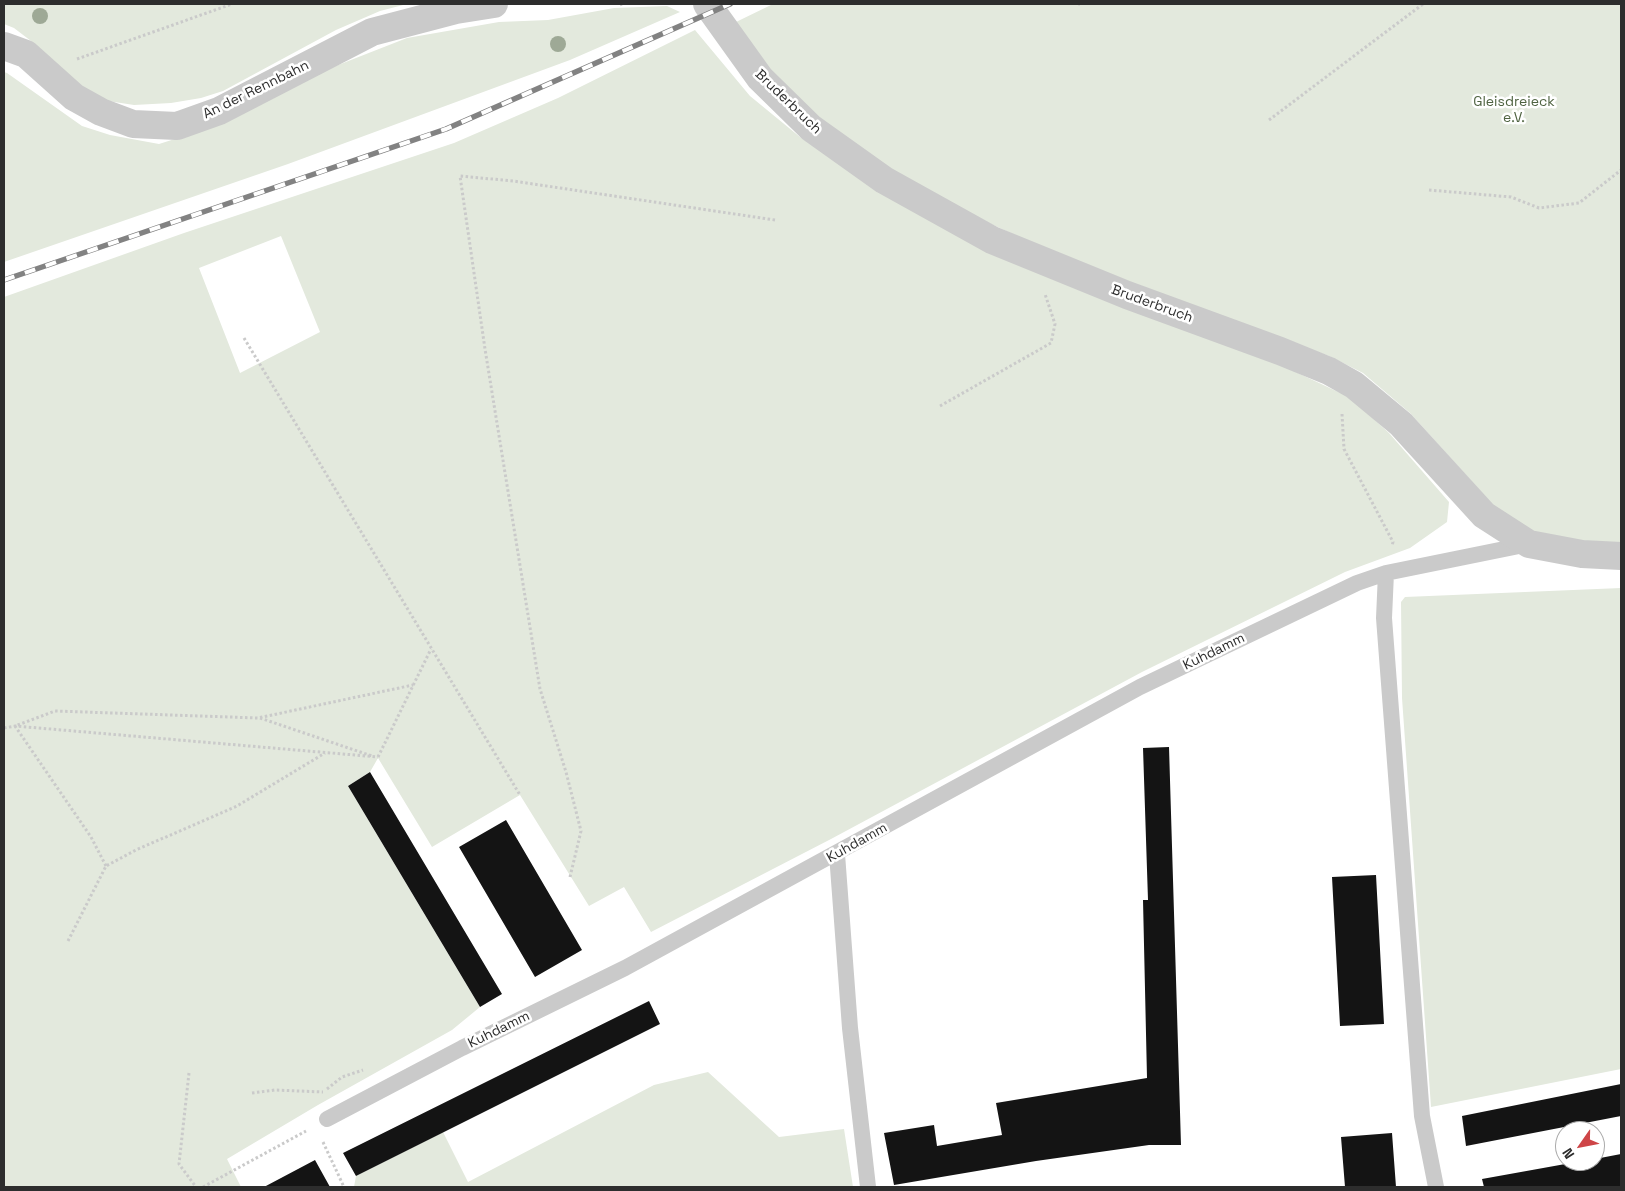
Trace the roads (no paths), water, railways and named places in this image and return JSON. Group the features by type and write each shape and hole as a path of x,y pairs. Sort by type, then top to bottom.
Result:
{"street":[{"name":"An der Rennbahn","path":"4,46 26,54 74,97 101,112 133,124 177,126 219,111 372,32 456,10 494,4"},
{"name":"Bruderbruch","path":"707,4 760,78 811,128 884,180 992,240 1128,295 1329,371 1354,385 1400,424 1484,515 1529,544 1582,554 1621,556"}],"lane":[{"name":"Kuhdamm","path":"321,1122 462,1048 625,968 1140,687 1357,583 1386,574 1529,544"},
{"path":"1386,574 1384,618 1422,1116 1436,1187"},
{"path":"837,854 850,1028 868,1187"}],"railway":[{"path":"4,280 446,129 730,4"}],"park label":[{"name":"Gleisdreieck e.V.","path":"1514,110"}]}
